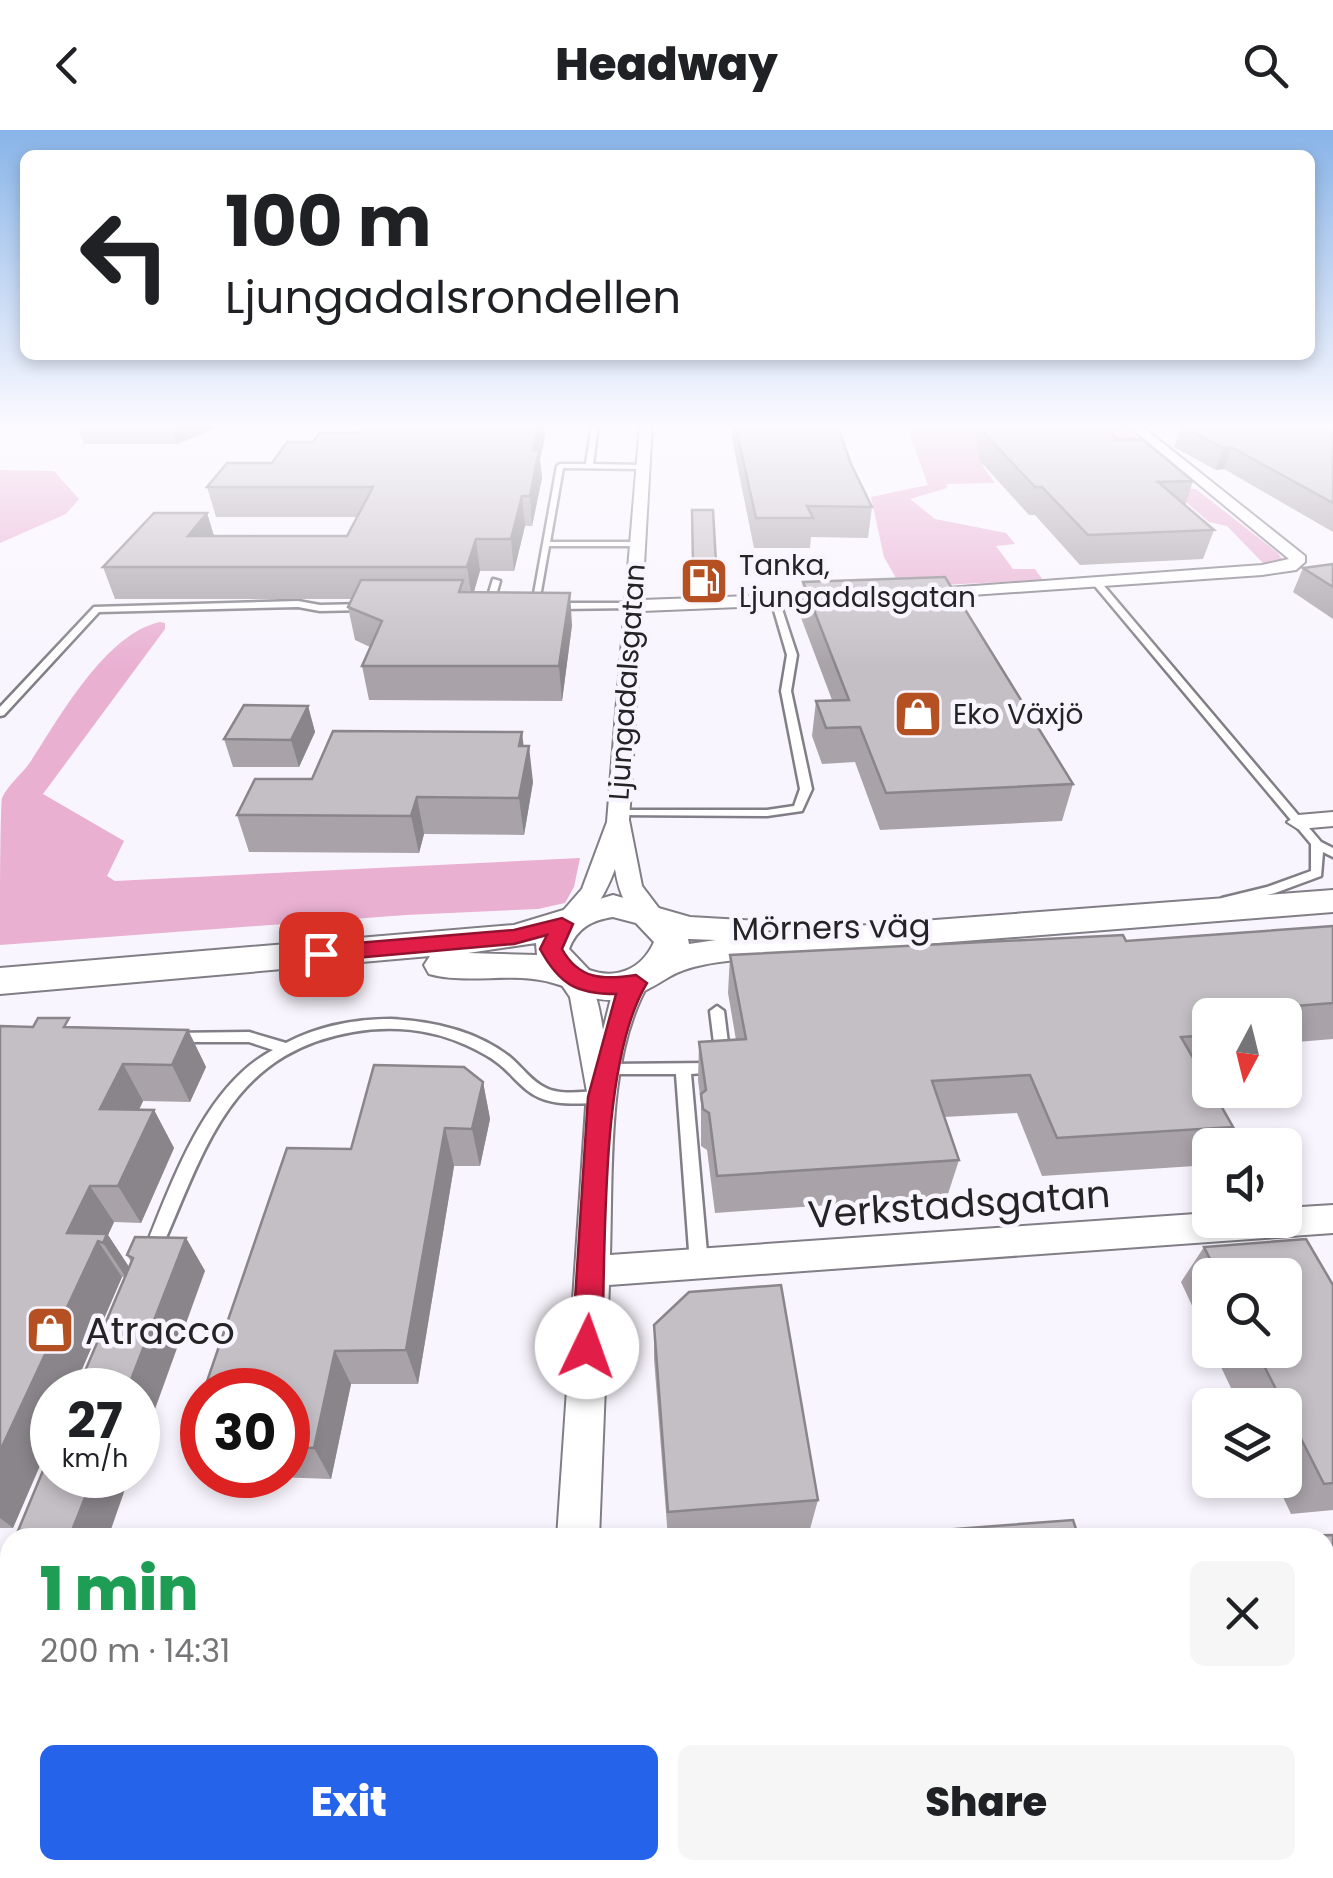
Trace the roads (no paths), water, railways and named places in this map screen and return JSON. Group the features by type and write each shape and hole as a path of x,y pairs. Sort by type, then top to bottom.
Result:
{"main road":[{"name":"Mörners väg","path":"650,974 690,956 760,945 1333,901"},
{"path":"0,981 514,937 565,922 592,909 613,906 655,918 672,942 650,974 599,985 532,966 469,964 101,974"},
{"name":"Mörners väg","path":"655,918 718,929 1004,924"},
{"path":"565,922 551,949 566,974"}],"street":[{"name":"Ljungadalsgatan","path":"565,922 588,903 598,886 618,816 639,506"},
{"path":"893,596 1290,567 1299,559 1233,506"},
{"path":"631,606 854,597"},
{"name":"Ljungadalsgatan","path":"618,816 630,886 636,901 655,918"},
{"path":"1298,822 1333,819"},
{"path":"566,974 582,995 604,1083"},
{"path":"578,1528 604,1083 625,998 650,974"},
{"name":"Verkstadsgatan","path":"591,1271 1333,1219"}],"lane":[{"path":"553,506 536,601 631,606"},
{"path":"546,544 637,544"},
{"path":"489,606 496,581"},
{"path":"1097,583 1317,844 1333,852"},
{"path":"0,713 110,594"},
{"path":"618,816 768,813 798,808 806,789 786,691 792,654 775,600"},
{"path":"97,609 129,605 378,605"},
{"path":"470,606 504,606"},
{"path":"1177,912 1271,890 1317,873 1317,844"},
{"path":"146,1265 199,1140 222,1102 250,1070 282,1047 325,1032 367,1024 423,1026 463,1038 501,1058 545,1095 683,1068 724,1068 717,1011"},
{"path":"152,1037 249,1038 282,1047"},
{"path":"683,1068 700,1264"}],"place":[{"name":"Tanka, Ljungadalsgatan","path":"704,581"},
{"name":"Eko Växjö","path":"918,714"},
{"name":"Atracco","path":"50,1330"}]}
